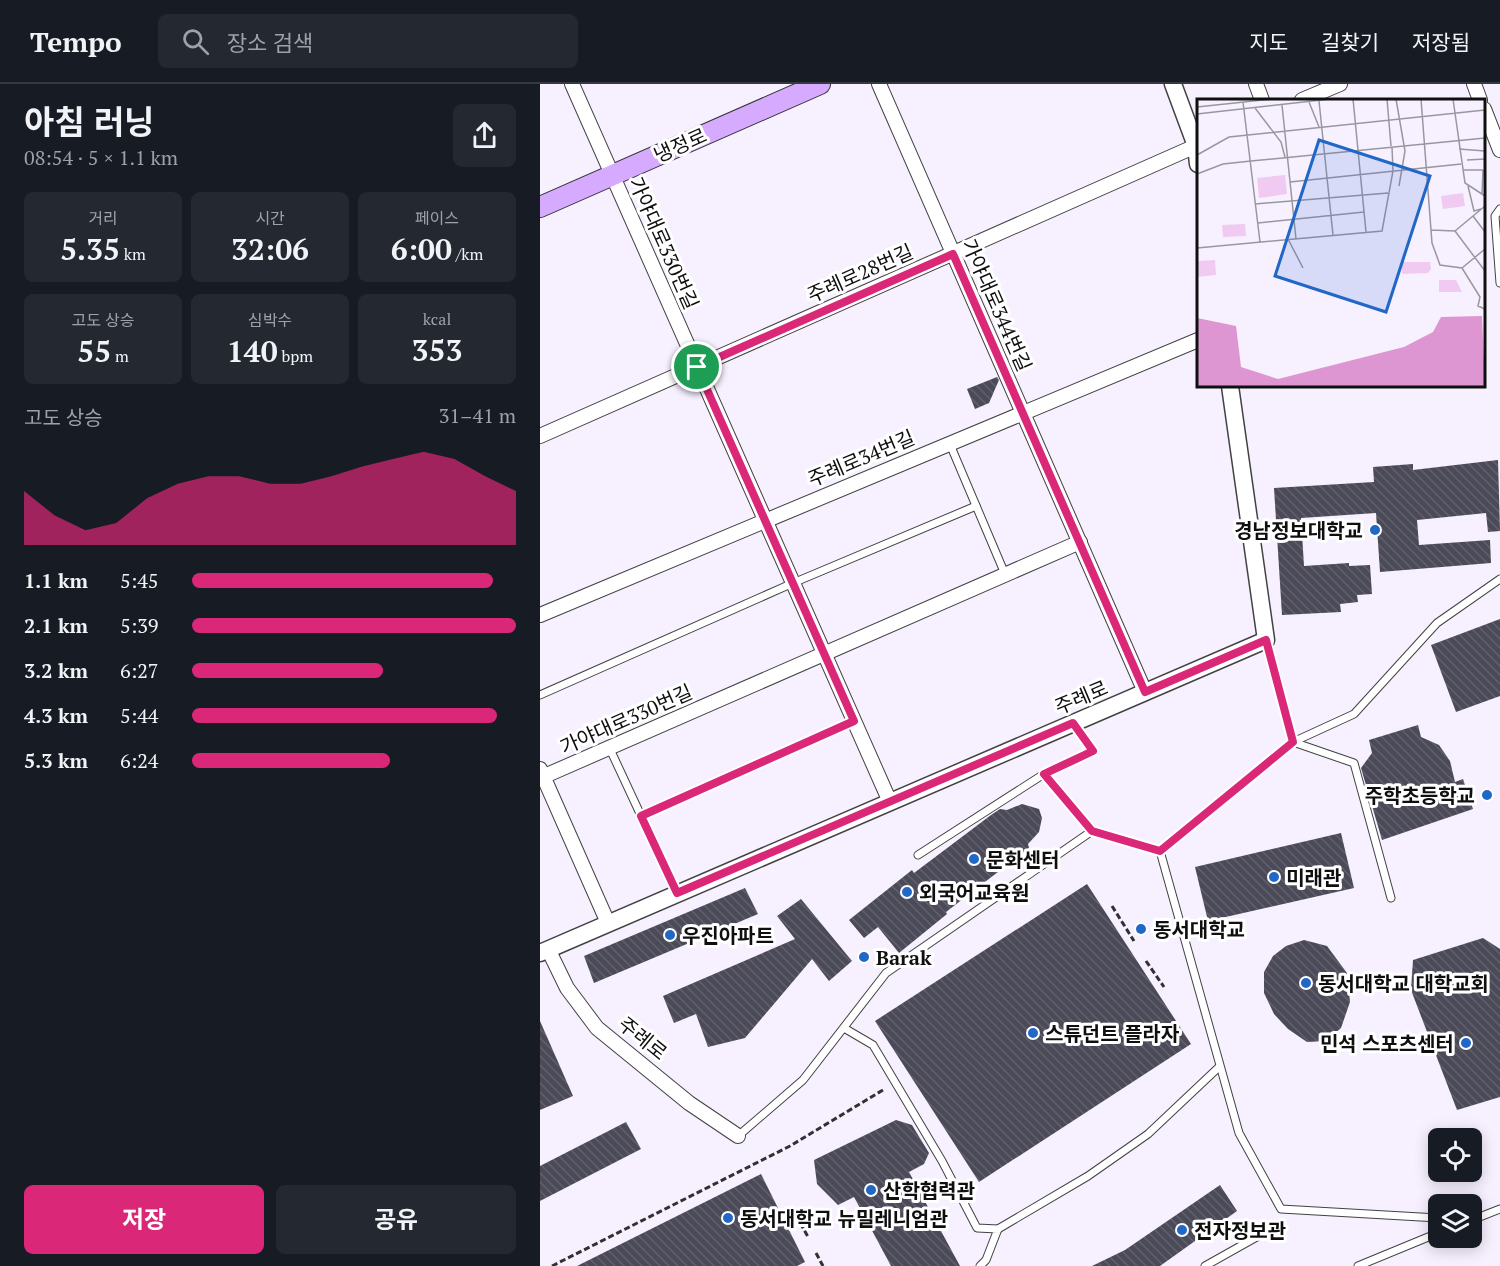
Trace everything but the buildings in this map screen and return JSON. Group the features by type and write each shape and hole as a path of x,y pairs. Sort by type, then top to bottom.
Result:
{"main road":[{"name":"냉정로","path":"540,207 820,84"}],"street":[{"name":"가야대로330번길","path":"572,84 890,802"},
{"name":"가야대로344번길","path":"879,84 1145,692"},
{"path":"1173,84 1197,145"},
{"path":"1256,84 1262,99"},
{"path":"1304,99 1340,84"},
{"path":"1474,84 1480,99"},
{"path":"1485,112 1500,150"},
{"name":"주례로28번길","path":"540,436 1197,145"},
{"name":"주례로34번길","path":"540,615 1022,411 1197,340"},
{"path":"1230,387 1266,640"},
{"path":"824,654 1080,542"},
{"name":"주례로","path":"738,1136 688,1103 597,1028 567,988 544,951 1266,640"},
{"name":"가야대로330번길","path":"541,774 824,654"},
{"path":"541,774 608,923"}],"lane":[{"path":"1500,209 1495,216 1500,283"},
{"path":"949,442 1005,574"},
{"path":"540,695 793,583 976,506"},
{"path":"1160,851 1293,742 1354,714 1437,623 1500,579"},
{"path":"1266,640 1293,742"},
{"path":"641,816 854,721"},
{"path":"918,855 1044,774 1093,751 1073,723"},
{"path":"1293,742 1354,763 1391,898"},
{"path":"609,747 677,893"},
{"path":"1044,774 1092,831 1160,851"},
{"path":"738,1136 803,1080 886,974 1092,831"},
{"path":"1160,851 1239,1132 1281,1209 1428,1217"},
{"path":"844,1028 873,1045 942,1161 977,1228 998,1229 1088,1176 1148,1134 1219,1066"},
{"path":"1482,1216 1500,1209"},
{"path":"980,1266 986,1260 998,1229"},
{"path":"1205,1266 1262,1234"},
{"path":"1358,1266 1428,1237"}],"path":[{"path":"1112,906 1134,941"},
{"path":"1146,961 1164,987"},
{"path":"552,1266 660,1209 790,1146 883,1090"},
{"path":"796,1215 808,1237"},
{"path":"816,1253 823,1266"}],"place":[{"name":"경남정보대학교","path":"1375,530"},
{"name":"주학초등학교","path":"1487,795"},
{"name":"문화센터","path":"974,859"},
{"name":"미래관","path":"1274,877"},
{"name":"외국어교육원","path":"907,892"},
{"name":"동서대학교","path":"1141,929"},
{"name":"우진아파트","path":"670,935"},
{"name":"Barak","path":"864,957"},
{"name":"동서대학교 대학교회","path":"1306,983"},
{"name":"스튜던트 플라자","path":"1033,1033"},
{"name":"민석 스포츠센터","path":"1466,1043"},
{"name":"산학협력관","path":"871,1190"},
{"name":"동서대학교 뉴밀레니엄관","path":"728,1218"},
{"name":"전자정보관","path":"1182,1230"}],"route":[{"path":"953,254 1145,692 1266,640 1293,742 1160,851 1092,831 1044,774 1093,751 1073,723 677,893 641,816 854,721 697,367 953,254"}]}
